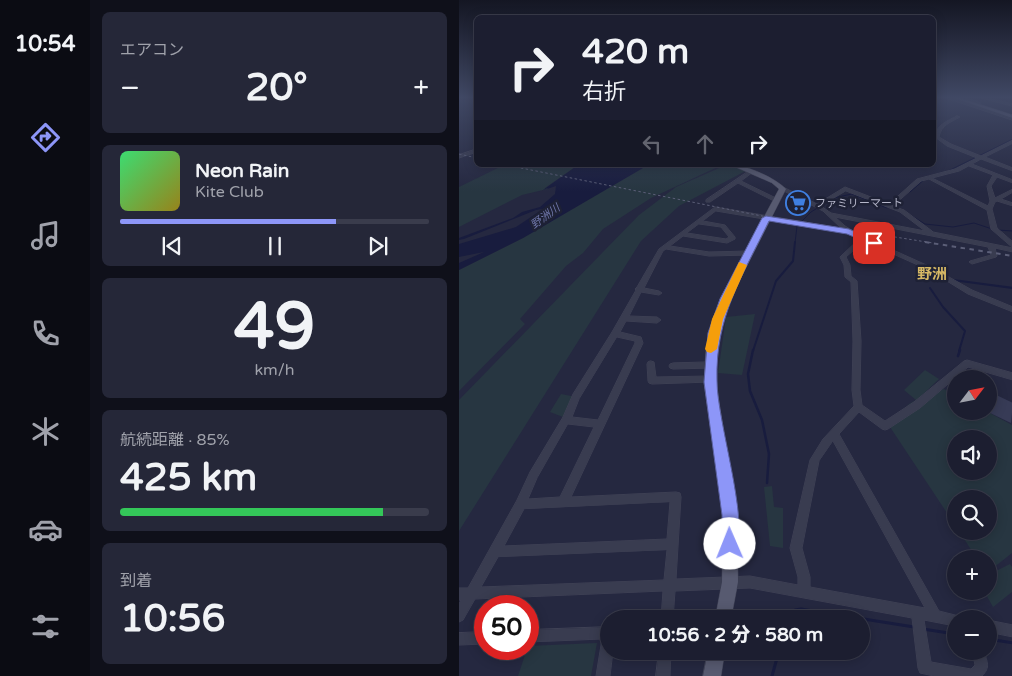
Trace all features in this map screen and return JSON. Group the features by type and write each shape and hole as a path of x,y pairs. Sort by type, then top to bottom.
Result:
{"main road":[{"path":"725,610 730,582 730,515 710,378 711,349 718,319 766,218 783,189 774,182 738,167"},
{"path":"712,676 715,660"}],"street":[{"path":"941,129 937,133 937,137 949,145 1012,170"},
{"path":"931,179 969,164 1012,141"},
{"path":"459,157 474,151"},
{"path":"969,164 1012,182"},
{"path":"708,201 740,182 749,172"},
{"path":"995,176 989,186 996,200 1012,205"},
{"path":"892,206 919,180 926,177 989,209 995,230 1012,248"},
{"path":"740,182 776,200"},
{"path":"783,189 819,207 849,231 931,269 971,292 1012,310"},
{"path":"819,207 845,190 892,206 909,214 933,234"},
{"path":"989,209 996,200 1012,190"},
{"path":"459,616 521,504 533,475 566,420 576,397 615,334 638,289 664,247 715,209 849,231"},
{"path":"830,214 991,246 1012,248"},
{"path":"681,234 727,241 733,238 723,226 698,222"},
{"path":"863,238 843,257 847,265 848,277 853,280 857,341 856,390 858,407 885,426 917,405 967,363 1012,377"},
{"path":"972,262 994,256 991,246"},
{"path":"664,247 709,254 749,253"},
{"path":"638,289 659,293"},
{"path":"623,318 657,320"},
{"path":"563,502 639,343 638,339 615,334"},
{"path":"651,364 652,381 710,378"},
{"path":"673,366 711,365"},
{"path":"804,591 804,577 796,548 815,460 826,442 858,407"},
{"path":"566,420 599,424"},
{"path":"834,434 936,617"},
{"path":"521,504 676,497 668,610"},
{"path":"495,552 673,544"},
{"path":"459,594 750,582 804,591 918,623 936,617 947,619"},
{"path":"918,623 925,668 972,676 981,667 980,660"},
{"path":"997,628 1012,631"},
{"path":"539,636 600,634"},
{"path":"459,639 474,638"},
{"path":"603,676 605,660"},
{"path":"663,676 664,660"}],"shaded area":[{"path":"500,167 575,167 545,188 550,187 547,189 522,195 459,227 459,187"},
{"path":"645,167 718,167 651,198 603,229 583,253 566,266 520,319 525,324 459,391 459,270 523,238"},
{"path":"721,167 753,167 679,206 641,241 459,531 459,400 639,215 676,187"},
{"path":"755,314 742,375 718,373 726,317"},
{"path":"925,370 939,379 917,400 944,389 947,391 947,420 997,420 997,417 1012,425 1012,553 997,565 997,550 971,550 965,540 997,540 997,490 947,490 947,513 888,424 909,404 916,400 904,390"},
{"path":"561,394 576,397 563,417 550,412"},
{"path":"772,486 774,507 783,508 783,548 770,546 764,487"},
{"path":"1010,564 1012,567 1012,592 993,607 989,600 997,600 997,570"},
{"path":"597,643 591,676 518,676 523,660 539,660 539,646"}],"water":[{"name":"野洲川","path":"575,167 645,167 523,238 459,270 459,263 484,252 459,257 459,244 516,227 543,209 536,210 464,239 459,240 459,238 513,218 522,212 540,207 555,194 556,186 543,190"}],"building":[{"path":"997,395 1013,403 1011,423 997,416"}],"waterway":[{"path":"948,171 1013,139"},
{"path":"910,192 925,179"},
{"path":"833,198 852,194 887,208 893,205 899,208"},
{"path":"795,243 797,226 811,212 827,202"},
{"path":"907,213 925,224 953,227 974,223 992,229"},
{"path":"997,230 1013,231"},
{"path":"753,351 776,281 793,261 795,242"},
{"path":"953,280 1013,288"},
{"path":"930,288 943,307 965,331 959,351"},
{"path":"753,350 748,374 750,391 762,420 769,454 767,483"},
{"path":"958,356 960,350"},
{"path":"795,610 807,610"},
{"path":"870,620 914,627"},
{"path":"923,629 947,633"},
{"path":"997,640 1013,643"},
{"path":"772,676 776,660"}],"railway":[{"path":"459,154 474,157"},
{"path":"516,167 762,216 933,243"},
{"path":"925,242 1013,256"}],"slow traffic":[{"path":"711,349 725,299 743,265"}],"place":[{"name":"ファミリーマート","path":"798,203"}],"district":[{"name":"野洲","path":"932,274"}],"route":[{"path":"730,544 730,515 710,382 711,349 725,299 766,218 799,225 849,231 874,243"}]}
